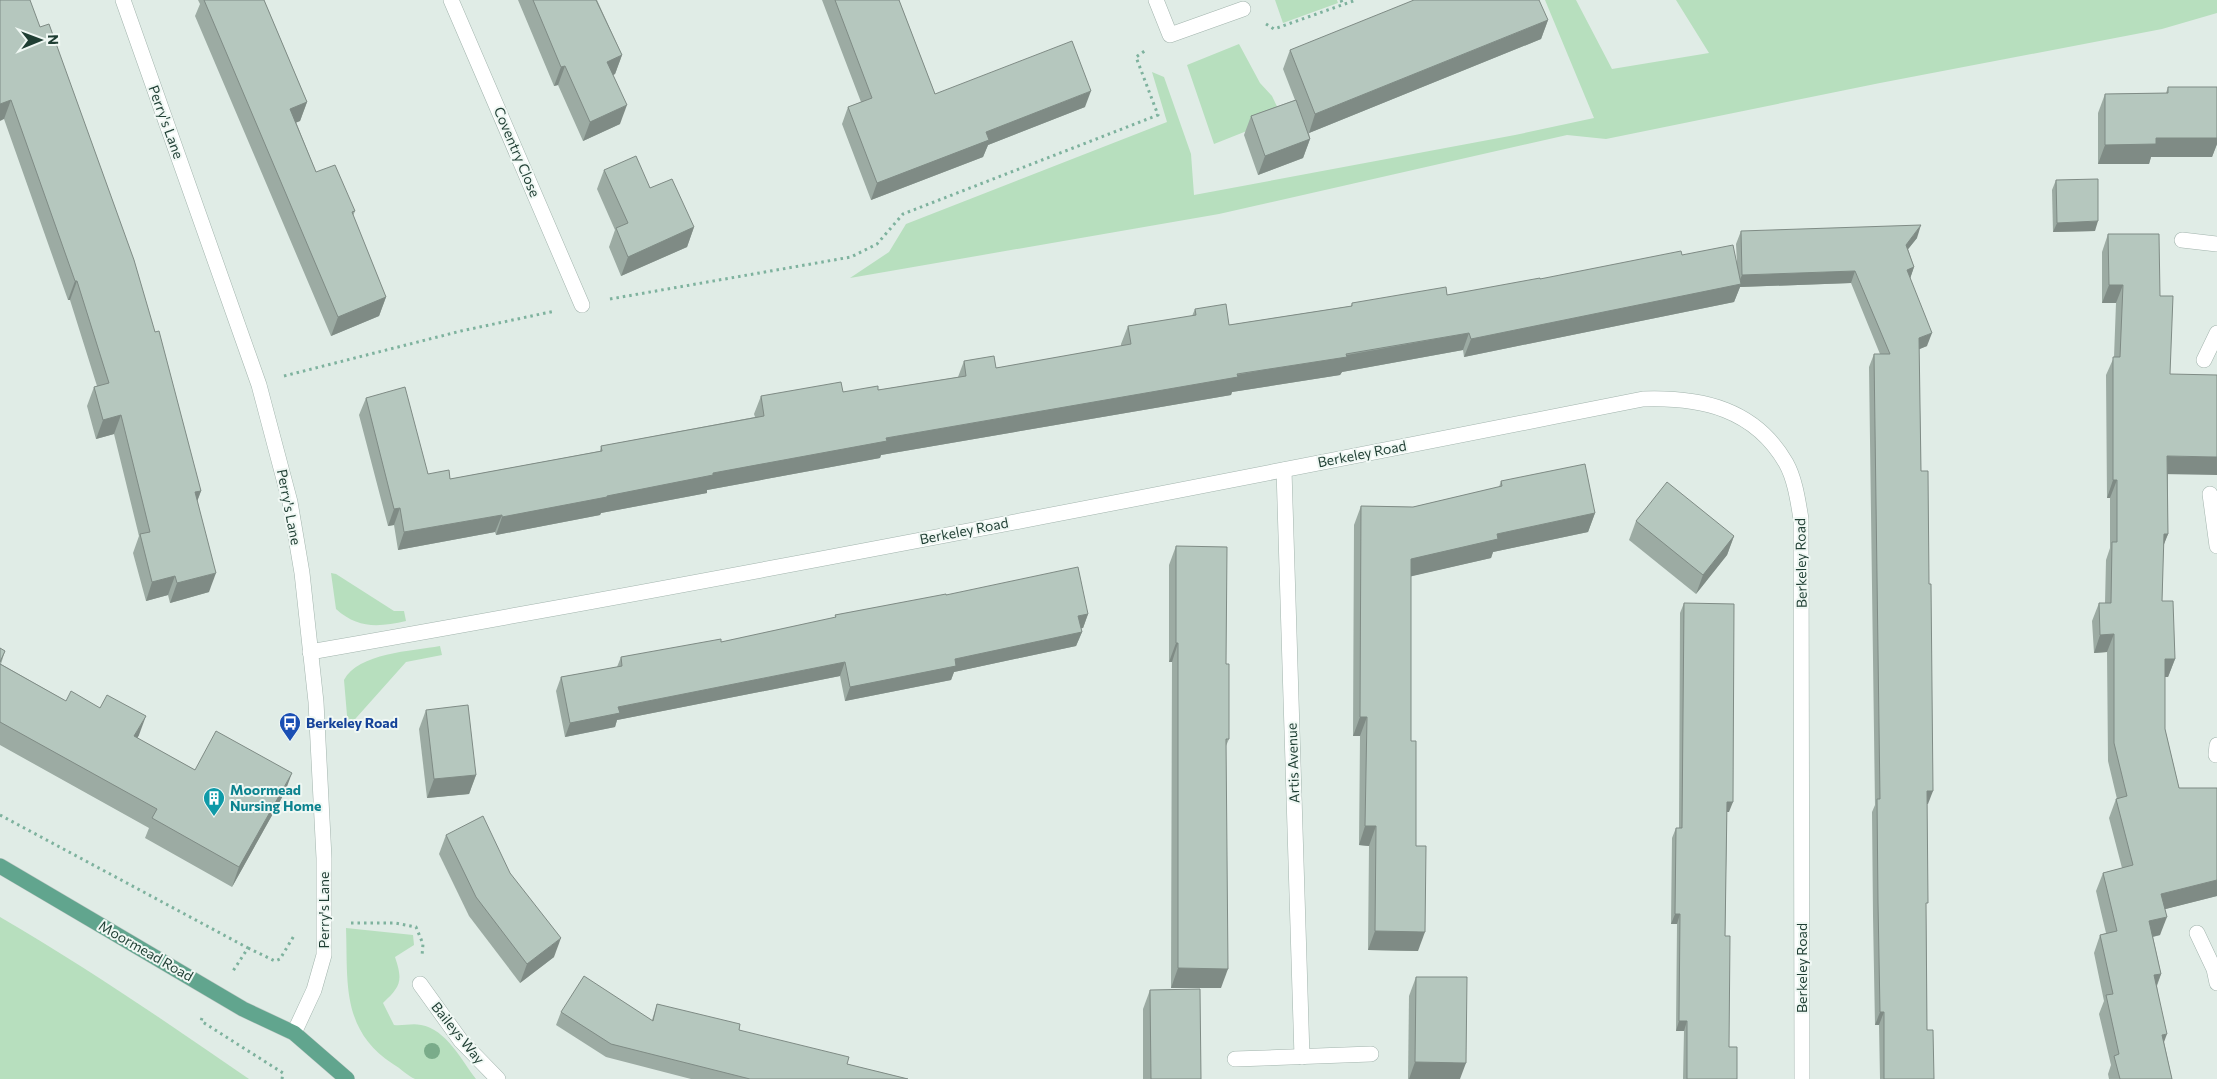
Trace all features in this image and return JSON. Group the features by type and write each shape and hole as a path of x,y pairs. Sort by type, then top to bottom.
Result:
{"main road":[{"name":"Moormead Road","path":"0,866 243,1009 294,1033 347,1079"}],"street":[{"name":"Perry's Lane","path":"123,0 259,385 290,502 302,573 316,702 322,808 324,955 314,990 294,1033"},
{"name":"Coventry Close","path":"451,0 582,305"},
{"path":"1156,0 1170,35 1243,9"},
{"path":"2182,240 2217,244"},
{"path":"2204,360 2217,333"},
{"name":"Berkeley Road","path":"310,652 495,620 1284,470 1643,399 1690,400 1722,408 1755,428 1787,464 1796,491 1801,519 1802,1079"},
{"name":"Artis Avenue","path":"1284,470 1302,1057"},
{"path":"2210,494 2217,546"},
{"path":"2196,933 2214,969 2217,983"},
{"name":"Baileys Way","path":"420,984 462,1041 498,1079"},
{"path":"1235,1059 1371,1054"}],"path":[{"path":"1341,0 1343,5"},
{"path":"1243,9 1274,29 1356,0"},
{"path":"259,385 324,364 461,331 675,286 851,257 877,244 903,214 1158,115 1136,57 1170,35"}],"green space":[{"path":"1275,0 1337,0 1338,3 1283,23"},
{"path":"1545,0 1576,0 1612,69 1709,53 1676,0 2217,0 2217,13 2162,29 1880,83 1606,139 1567,135 1219,214 850,278 889,252 906,224 1167,122 1152,72 1164,77 1191,154 1194,195 1515,135 1594,118"},
{"path":"1239,44 1260,83 1272,96 1282,117 1214,144 1187,65"},
{"path":"331,573 336,574 394,611 404,611 406,621 369,625 344,616 336,609"},
{"path":"440,646 442,655 406,662 348,727 344,680 351,671 361,664 387,655"},
{"path":"0,917 95,975 249,1079 0,1079"},
{"path":"346,928 413,935 414,945 395,957 399,972 399,983 394,992 383,1003 394,1025 421,1025 430,1028 446,1039 476,1079 415,1079 376,1051 364,1036 356,1021 351,1004 348,986"}],"building":[{"path":"0,0 30,0 40,27 49,24 134,260 155,332 159,331 201,491 195,492 216,573 177,583 175,576 152,582 140,534 150,532 121,415 103,420 94,387 109,383 77,281 75,281 11,100 0,104"},
{"path":"204,0 264,0 307,102 290,109 316,172 335,165 355,211 352,212 386,297 338,317"},
{"path":"533,0 596,0 622,55 607,62 627,105 590,122 565,66 561,67"},
{"path":"835,0 899,0 935,94 1072,41 1091,91 986,132 989,140 877,183 848,107 872,98"},
{"path":"1414,0 1539,0 1548,20 1315,114 1290,50"},
{"path":"2168,87 2217,87 2217,138 2156,138 2156,144 2105,145 2105,94 2168,93"},
{"path":"1296,100 1310,139 1265,156 1251,116"},
{"path":"636,156 650,188 672,179 694,227 628,257 616,228 628,223 604,170"},
{"path":"2098,179 2098,221 2057,223 2056,180"},
{"path":"1921,225 1906,245 1914,267 1907,270 1932,333 1919,338 1921,471 1928,471 1929,584 1931,584 1933,791 1927,791 1928,903 1926,903 1927,1030 1933,1030 1934,1079 1884,1079 1884,1012 1880,1012 1878,903 1877,799 1880,799 1874,354 1890,354 1855,271 1742,275 1741,231"},
{"path":"2108,234 2159,234 2160,296 2173,296 2170,374 2217,375 2217,457 2167,456 2168,534 2164,534 2162,601 2173,601 2175,659 2165,659 2165,729 2179,788 2217,788 2217,880 2161,894 2167,917 2149,921 2161,974 2154,975 2167,1034 2162,1035 2172,1079 2120,1079 2114,1056 2119,1054 2106,995 2113,994 2100,935 2117,931 2103,873 2133,865 2116,799 2127,796 2114,743 2114,634 2100,635 2099,603 2111,603 2112,542 2117,542 2117,480 2113,480 2113,357 2120,357 2123,285 2109,285"},
{"path":"1733,245 1741,284 1471,339 1469,333 1346,354 1347,357 1237,374 1238,377 886,438 887,441 713,473 713,475 502,517 502,515 404,532 400,508 394,509 366,398 405,387 428,474 449,470 450,479 602,451 601,446 764,416 761,396 841,382 843,392 878,386 878,390 966,376 964,361 994,356 996,368 1131,344 1128,326 1196,315 1195,309 1226,304 1229,325 1352,306 1352,303 1446,287 1447,295 1681,251 1682,255"},
{"path":"1585,464 1595,513 1497,534 1498,539 1411,559 1411,741 1416,741 1416,846 1426,846 1425,932 1375,931 1376,826 1365,826 1367,717 1360,717 1361,506 1413,507 1502,486 1501,481"},
{"path":"1667,482 1734,536 1703,575 1636,521"},
{"path":"1176,546 1227,547 1226,664 1229,664 1229,739 1226,739 1228,969 1178,968 1178,643 1176,643"},
{"path":"1078,567 1088,614 1078,616 1082,632 955,659 956,666 850,687 845,662 618,707 620,713 570,723 561,677 622,666 621,657 721,639 721,642 836,617 835,615 946,595"},
{"path":"1684,603 1734,604 1733,802 1727,802 1725,936 1730,936 1729,1047 1737,1047 1737,1079 1687,1079 1687,1021 1679,1021 1680,914 1675,914 1676,828 1682,828"},
{"path":"0,648 5,651 0,662"},
{"path":"0,664 66,701 71,691 100,708 107,695 146,716 134,736 195,770 216,731 292,773 239,867 152,818 157,809 0,722"},
{"path":"468,705 476,775 434,779 426,710"},
{"path":"483,816 510,873 561,938 527,964 476,897 446,835"},
{"path":"584,976 653,1021 657,1004 740,1024 739,1030 849,1057 847,1064 908,1079 750,1079 611,1044 561,1012"},
{"path":"1416,977 1467,977 1466,1063 1415,1062"},
{"path":"1200,989 1201,1079 1151,1079 1150,990"}],"place":[{"name":"Berkeley Road","path":"290,742"},
{"name":"Moormead Nursing Home","path":"214,817"}]}
